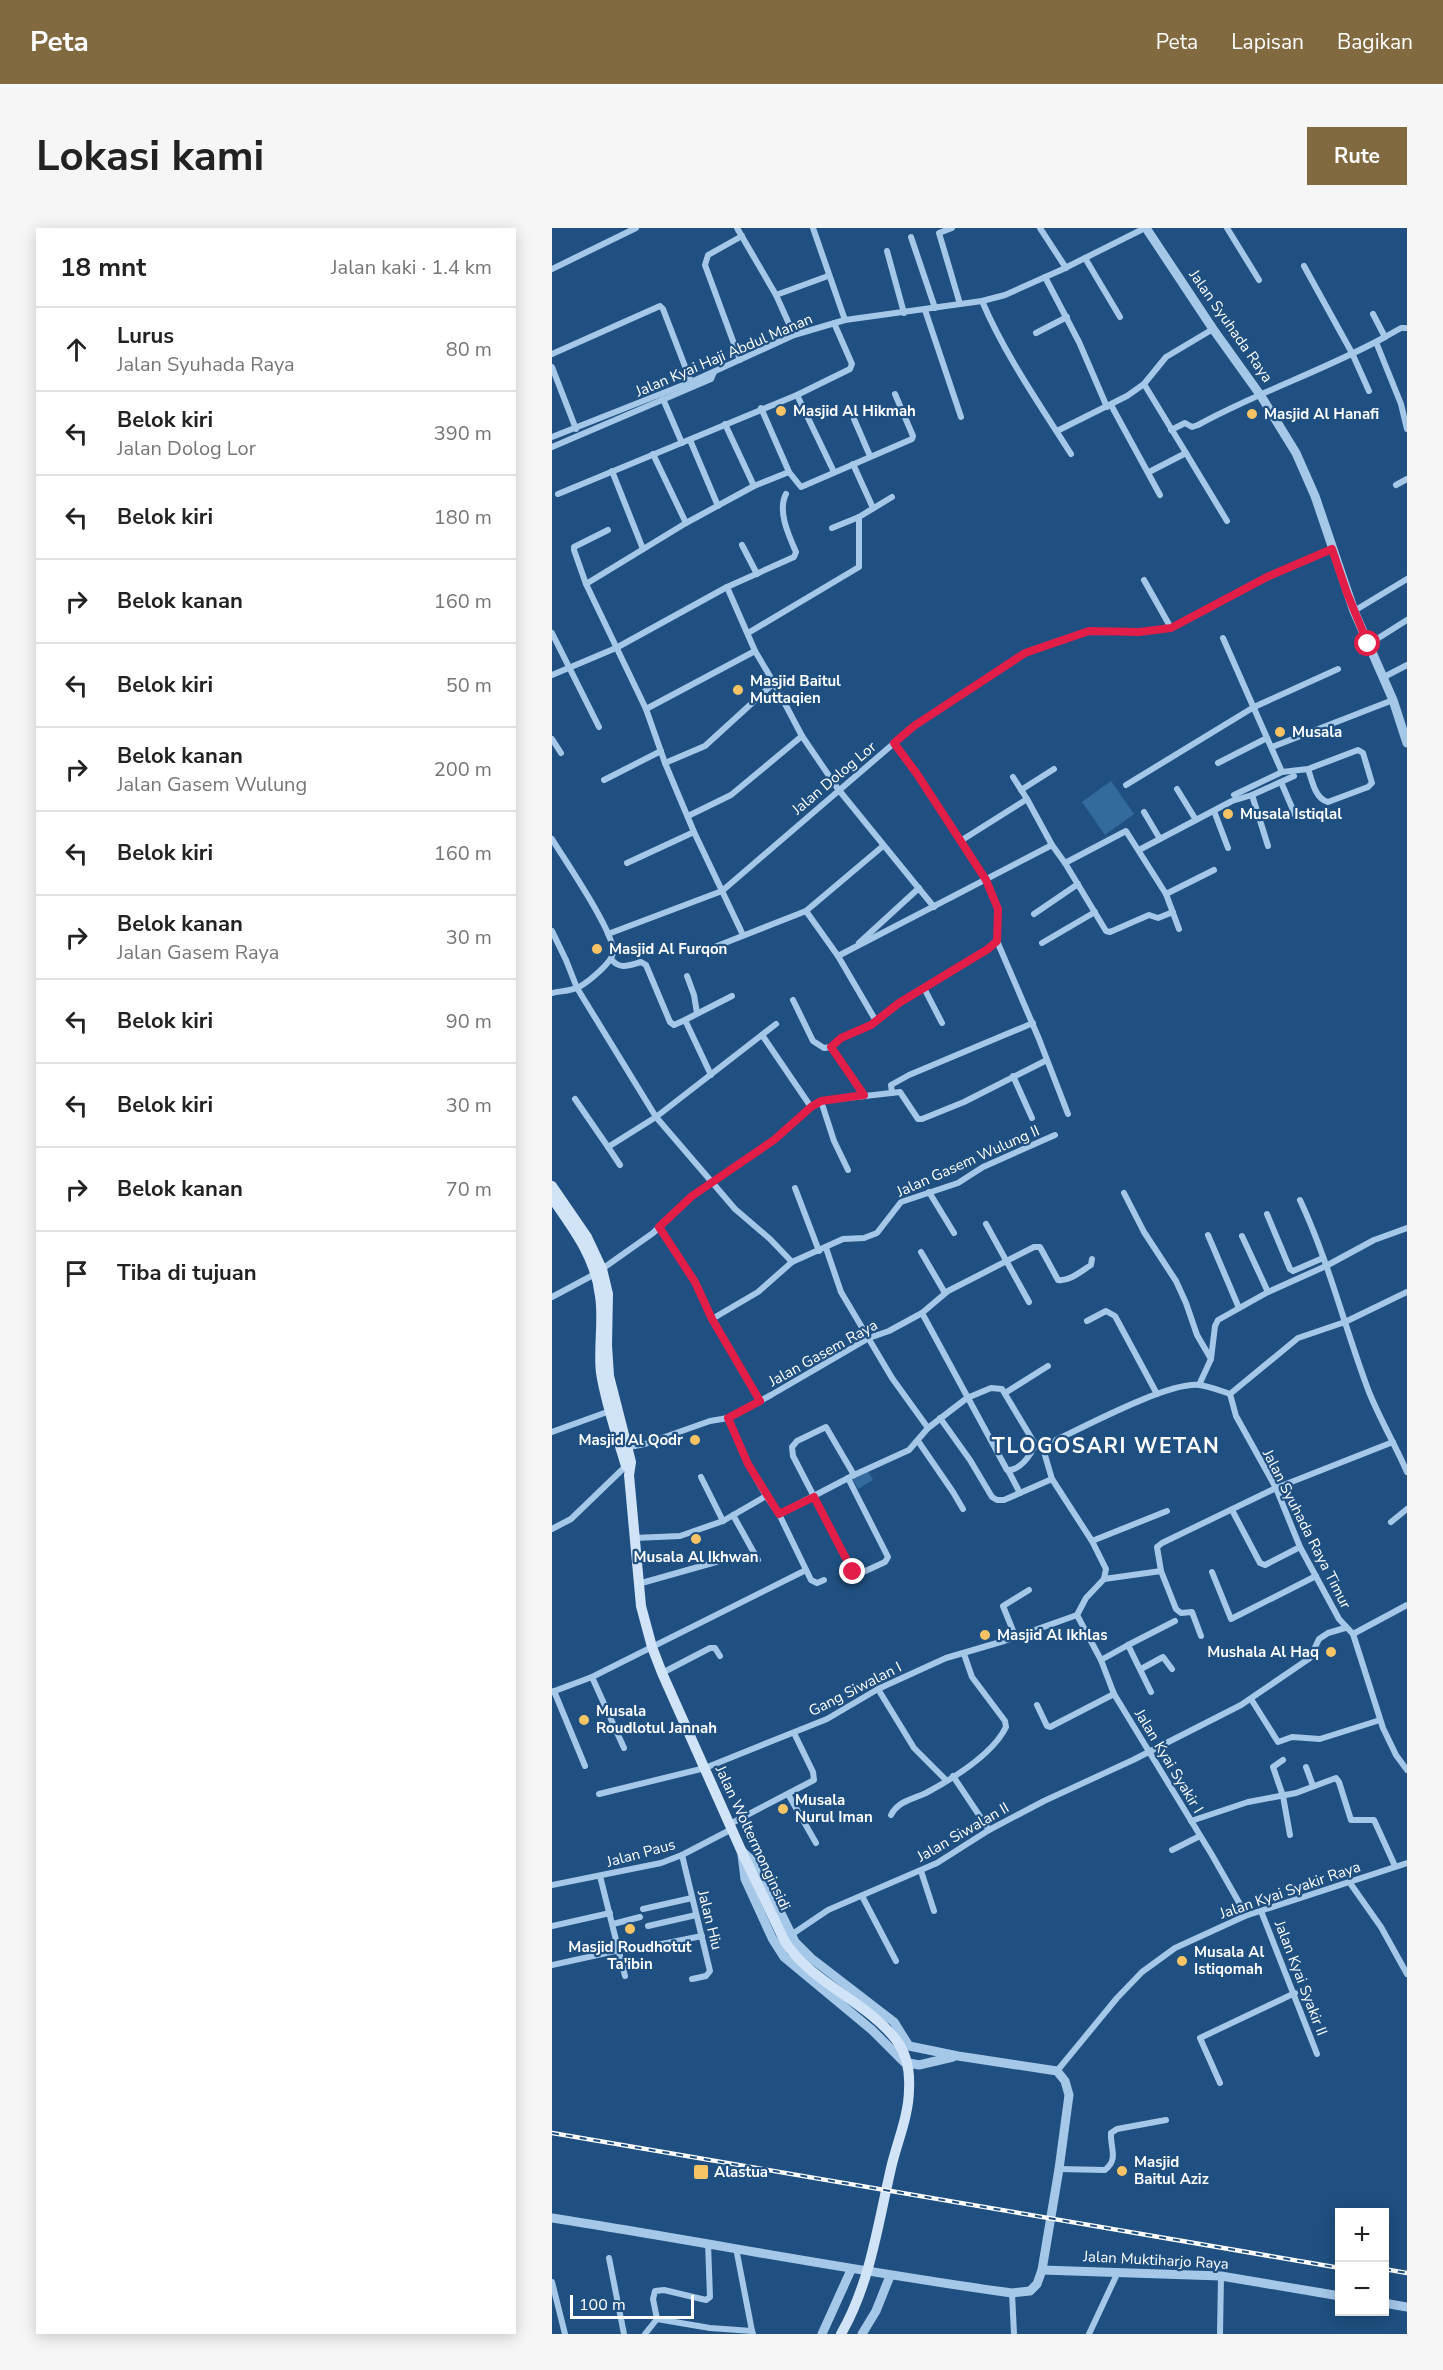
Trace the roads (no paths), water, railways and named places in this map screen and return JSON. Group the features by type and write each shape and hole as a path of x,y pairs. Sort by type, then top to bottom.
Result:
{"main road":[{"name":"Jalan Woltermonginsidi","path":"552,1186 587,1237 608,1294 609,1376 629,1468 641,1606 662,1673 790,1951 889,2030 906,2056 909,2072 908,2100 878,2231 862,2289 841,2334"},
{"name":"Jalan Woltermonginsidi","path":"552,1198 599,1271 600,1359 610,1411 625,1448"}],"street":[{"path":"737,228 777,295 794,335"},
{"path":"813,228 845,320"},
{"path":"952,228 939,233 960,304"},
{"path":"1040,228 1066,268"},
{"name":"Jalan Kyai Haji Abdul Manan","path":"552,438 663,398 691,382 794,335 845,320 982,301 1021,290 1146,228"},
{"name":"Jalan Syuhada Raya","path":"1146,228 1261,396 1296,453 1315,496 1354,611 1384,677 1407,743"},
{"path":"1227,228 1259,280"},
{"path":"552,269 633,230"},
{"path":"740,360 705,265 708,255 742,236"},
{"path":"911,237 935,308"},
{"path":"887,251 904,313"},
{"path":"1084,258 1120,317"},
{"path":"1304,266 1352,353 1369,391"},
{"path":"777,295 828,276"},
{"path":"1045,277 1067,317 1109,406 1149,472 1160,495"},
{"path":"982,301 992,324 1071,454"},
{"path":"552,354 576,341 660,306 691,382"},
{"path":"925,310 962,417"},
{"path":"1373,314 1385,337"},
{"path":"1036,333 1067,317"},
{"path":"558,494 797,395 852,367 834,323"},
{"path":"1171,430 1185,423 1192,427 1198,425 1230,408 1261,396 1376,342 1401,328 1407,328"},
{"path":"1057,431 1109,406 1144,384 1166,357 1213,329"},
{"path":"1376,342 1404,402 1407,429"},
{"path":"552,367 576,429"},
{"path":"552,447 711,379 714,372"},
{"path":"1144,384 1227,520"},
{"path":"761,408 789,472 800,487 913,437 895,394"},
{"path":"797,395 834,472"},
{"path":"663,398 682,443"},
{"path":"854,419 870,456"},
{"path":"725,424 754,486"},
{"path":"690,440 718,506"},
{"path":"1149,472 1186,453"},
{"path":"653,454 686,523"},
{"path":"853,464 873,508"},
{"path":"612,471 643,549"},
{"path":"586,584 686,523 754,486 789,472"},
{"path":"1396,486 1407,479"},
{"path":"552,675 616,648 727,587 792,559 796,555 786,529 783,503 786,494"},
{"path":"832,528 859,517 892,497"},
{"path":"748,633 859,567 859,517"},
{"path":"608,530 574,548 586,584 646,709 665,763 694,832 742,935"},
{"path":"742,544 757,574"},
{"name":"Jalan Dolog Lor","path":"608,934 722,891 914,726 1025,653 1089,631 1139,632 1171,628 1267,577 1332,549"},
{"path":"1354,611 1407,579"},
{"path":"1144,580 1171,628"},
{"path":"727,587 755,651 802,736 838,789 934,907"},
{"path":"1368,644 1407,620"},
{"path":"552,633 599,727"},
{"path":"1223,638 1282,772"},
{"path":"646,709 755,651"},
{"path":"1384,677 1407,665"},
{"path":"1126,784 1254,707 1338,669"},
{"path":"665,763 705,746 774,683"},
{"path":"1272,747 1393,700"},
{"path":"688,816 731,795 802,736"},
{"path":"1218,763 1267,738"},
{"path":"552,739 561,753"},
{"path":"894,743 962,840 986,880 998,909 997,941 1033,1023 1068,1114"},
{"path":"1234,795 1282,772 1308,769 1358,750 1363,753 1372,783 1368,787 1324,802 1319,796 1308,769"},
{"path":"604,780 661,751"},
{"path":"1021,789 1054,768"},
{"path":"1139,850 1232,801 1252,795 1294,776"},
{"path":"1013,777 1103,928 1108,932 1149,915 1158,918 1173,912"},
{"path":"1281,782 1296,817"},
{"path":"1177,789 1196,820"},
{"path":"1252,795 1268,846"},
{"path":"962,840 1028,799"},
{"path":"1214,811 1228,848"},
{"path":"1144,812 1160,839"},
{"path":"1065,863 1126,831 1166,894 1179,929"},
{"path":"627,863 694,832"},
{"path":"552,839 588,895 614,950 612,960 577,988 552,993"},
{"path":"838,956 1052,845"},
{"path":"712,948 806,911 883,846"},
{"path":"1166,894 1214,870"},
{"path":"1034,914 1078,884"},
{"path":"855,947 877,924 919,888"},
{"path":"806,911 838,956 876,1021"},
{"path":"1042,943 1095,912"},
{"path":"552,931 577,988 656,1117 713,1180 735,1209 770,1239 792,1262"},
{"path":"793,1000 813,1041 819,1047 831,1047 841,1038 862,1030 899,1003 988,949 997,941"},
{"path":"612,960 616,965 623,966 641,962 646,965 670,1022 674,1025 732,996"},
{"path":"687,976 694,995 697,1013"},
{"path":"924,988 942,1023"},
{"path":"685,1020 711,1075"},
{"path":"892,1093 891,1085 1033,1023"},
{"path":"608,1147 656,1117 776,1024"},
{"path":"762,1035 811,1107"},
{"path":"831,1047 864,1095"},
{"path":"552,1297 599,1271 659,1227 692,1196 774,1140 821,1101 864,1095 903,1094 918,1119 922,1119 964,1102 1047,1060"},
{"path":"1013,1076 1032,1118"},
{"path":"575,1099 620,1165"},
{"path":"821,1101 834,1142 848,1170"},
{"name":"Jalan Gasem Wulung II","path":"712,1319 758,1292 792,1262 843,1239 864,1238 877,1233 902,1202 958,1183 983,1167 1055,1135"},
{"path":"795,1188 835,1279 892,1378 928,1428"},
{"path":"929,1192 954,1233"},
{"path":"1124,1193 1144,1232 1176,1281 1209,1357"},
{"path":"1300,1200 1314,1229 1370,1394 1407,1472"},
{"path":"1267,1214 1290,1269 1298,1270 1324,1262"},
{"path":"986,1224 1029,1302"},
{"path":"659,1227 695,1282 712,1319 760,1401"},
{"path":"1198,1385 1209,1357 1215,1326 1218,1320 1237,1305 1268,1292 1324,1262 1407,1228"},
{"path":"1208,1235 1237,1305"},
{"path":"1242,1236 1268,1292"},
{"name":"Jalan Gasem Raya","path":"625,1448 645,1444 710,1421 728,1418 869,1338 889,1331 922,1313 945,1293 973,1277 1025,1252 1040,1246 1060,1281 1091,1265 1092,1258"},
{"path":"921,1252 945,1293"},
{"path":"1010,1472 1040,1448 1157,1394 1198,1385 1230,1394 1298,1338 1345,1322 1406,1294"},
{"path":"1087,1321 1106,1311 1115,1316 1157,1394"},
{"path":"922,1313 1003,1466 1010,1472 1020,1493"},
{"path":"1005,1393 1048,1366"},
{"path":"779,1514 851,1476 909,1450 928,1428 967,1398 996,1387 1002,1389 1040,1448 1052,1479 1092,1541 1106,1569 1104,1579 1086,1598 1077,1616"},
{"name":"Jalan Syuhada Raya Timur","path":"1230,1394 1236,1416 1276,1488 1300,1547 1346,1628 1353,1634"},
{"path":"552,1432 610,1411"},
{"path":"728,1418 748,1464 779,1514 806,1570 814,1582 824,1580"},
{"path":"940,1418 970,1460 992,1497 997,1500 1004,1500 1052,1479"},
{"path":"820,1429 829,1429 887,1551 888,1557 885,1562 859,1574 853,1572 814,1497 792,1451 793,1444 820,1429"},
{"path":"918,1441 963,1509"},
{"path":"1201,1636 1192,1612 1177,1611 1161,1571 1157,1547 1183,1531 1276,1488 1393,1442"},
{"path":"552,1529 571,1519 629,1468"},
{"path":"701,1477 723,1521"},
{"path":"634,1538 680,1536 723,1521 766,1496"},
{"path":"1391,1522 1407,1509"},
{"path":"1232,1510 1260,1563 1265,1565 1300,1547"},
{"path":"1092,1541 1167,1512"},
{"path":"733,1515 758,1560"},
{"path":"638,1584 716,1562"},
{"path":"585,1766 553,1692 592,1677 806,1570"},
{"path":"1104,1579 1161,1571"},
{"path":"1212,1572 1230,1617 1234,1619 1316,1576"},
{"path":"1016,1638 1003,1606 1029,1590"},
{"path":"1407,1605 1353,1634 1380,1720 1399,1760 1407,1770"},
{"name":"Gang Siwalan I","path":"599,1794 705,1768 827,1719 878,1689 946,1658 1016,1638 1077,1616"},
{"name":"Jalan Kyai Syakir I","path":"1077,1616 1101,1660 1114,1694 1200,1836 1245,1916"},
{"path":"1101,1660 1175,1621"},
{"name":"Jalan Siwalan II","path":"790,1935 828,1910 921,1871 959,1851 989,1830 1052,1797 1150,1752 1251,1699 1310,1658 1319,1639 1328,1633 1346,1628"},
{"path":"1128,1645 1150,1692"},
{"path":"662,1673 710,1648 716,1648 720,1656"},
{"path":"891,1815 895,1807 926,1793 990,1749 1006,1727 1005,1720 972,1677 964,1654"},
{"path":"1141,1669 1163,1657 1172,1669"},
{"path":"592,1677 624,1748"},
{"path":"878,1689 914,1748 946,1780"},
{"path":"1037,1705 1050,1727 1114,1694"},
{"path":"1251,1699 1278,1742 1292,1737 1320,1738 1380,1720"},
{"name":"Jalan Paus","path":"552,1884 661,1863 682,1855 788,1794 811,1784 815,1777 794,1733"},
{"path":"1399,1760 1407,1756"},
{"path":"1283,1760 1273,1767 1283,1796 1290,1835"},
{"path":"1306,1767 1313,1786"},
{"path":"953,1776 989,1830"},
{"path":"1191,1821 1248,1802 1283,1796 1332,1778 1337,1779 1351,1820 1374,1820 1395,1866"},
{"path":"788,1794 816,1843"},
{"path":"1172,1850 1200,1836"},
{"path":"743,1853 758,1866 790,1935 811,1958 894,2022 919,2065"},
{"path":"743,1853 745,1879 777,1949 815,1984 872,2030 901,2061 910,2065 919,2065 958,2056"},
{"name":"Jalan Hiu","path":"682,1855 710,1972 704,1977 692,1979"},
{"name":"Jalan Kyai Syakir Raya","path":"1057,2071 1117,1998 1142,1972 1174,1948 1245,1916 1407,1863"},
{"path":"921,1871 934,1911"},
{"path":"600,1876 625,1976"},
{"path":"1350,1883 1381,1927 1407,1974"},
{"path":"862,1896 896,1961"},
{"path":"643,1909 692,1898"},
{"name":"Jalan Kyai Syakir II","path":"1262,1911 1317,2054"},
{"path":"552,1926 610,1913"},
{"path":"648,1926 696,1915"},
{"path":"613,1924 640,1917"},
{"path":"627,1951 702,1936"},
{"path":"552,1965 620,1950"},
{"path":"1220,2083 1200,2038 1295,1993"},
{"path":"552,2218 890,2276 1012,2293 1030,2291 1037,2284 1042,2270 1059,2169 1069,2095 1065,2081 1057,2071 909,2046"},
{"path":"1059,2169 1105,2170 1114,2158 1111,2133 1117,2129 1166,2120"},
{"path":"645,2334 657,2319 653,2299 655,2291 664,2289 706,2300 710,2297 708,2243"},
{"path":"657,2319 710,2328 753,2332 736,2248"},
{"path":"609,2258 624,2334"},
{"path":"822,2334 851,2270"},
{"name":"Jalan Muktiharjo Raya","path":"1042,2270 1221,2276 1335,2295"},
{"path":"1089,2334 1118,2272"},
{"path":"862,2334 876,2311 890,2276"},
{"path":"1220,2334 1221,2276"},
{"path":"552,2282 565,2334"},
{"path":"1012,2293 1014,2334"},
{"path":"1389,2304 1407,2307"}],"railway":[{"path":"552,2133 1335,2267"},
{"path":"1389,2270 1407,2273"}],"place":[{"name":"Masjid Al Hikmah","path":"781,411"},
{"name":"Masjid Al Hanafi","path":"1252,414"},
{"name":"Masjid Baitul Muttaqien","path":"738,690"},
{"name":"Musala","path":"1280,732"},
{"name":"Musala Istiqlal","path":"1228,814"},
{"name":"Masjid Al Furqon","path":"597,949"},
{"name":"Masjid Al Qodr","path":"695,1440"},
{"name":"Musala Al Ikhwan","path":"696,1539"},
{"name":"Masjid Al Ikhlas","path":"985,1635"},
{"name":"Mushala Al Haq","path":"1331,1652"},
{"name":"Musala Roudlotul Jannah","path":"584,1720"},
{"name":"Musala Nurul Iman","path":"783,1809"},
{"name":"Masjid Roudhotut Ta'ibin","path":"630,1929"},
{"name":"Musala Al Istiqomah","path":"1182,1961"},
{"name":"Masjid Baitul Aziz","path":"1122,2171"},
{"name":"Alastua","path":"701,2172"}],"district":[{"name":"TLOGOSARI WETAN","path":"1106,1446"}]}
